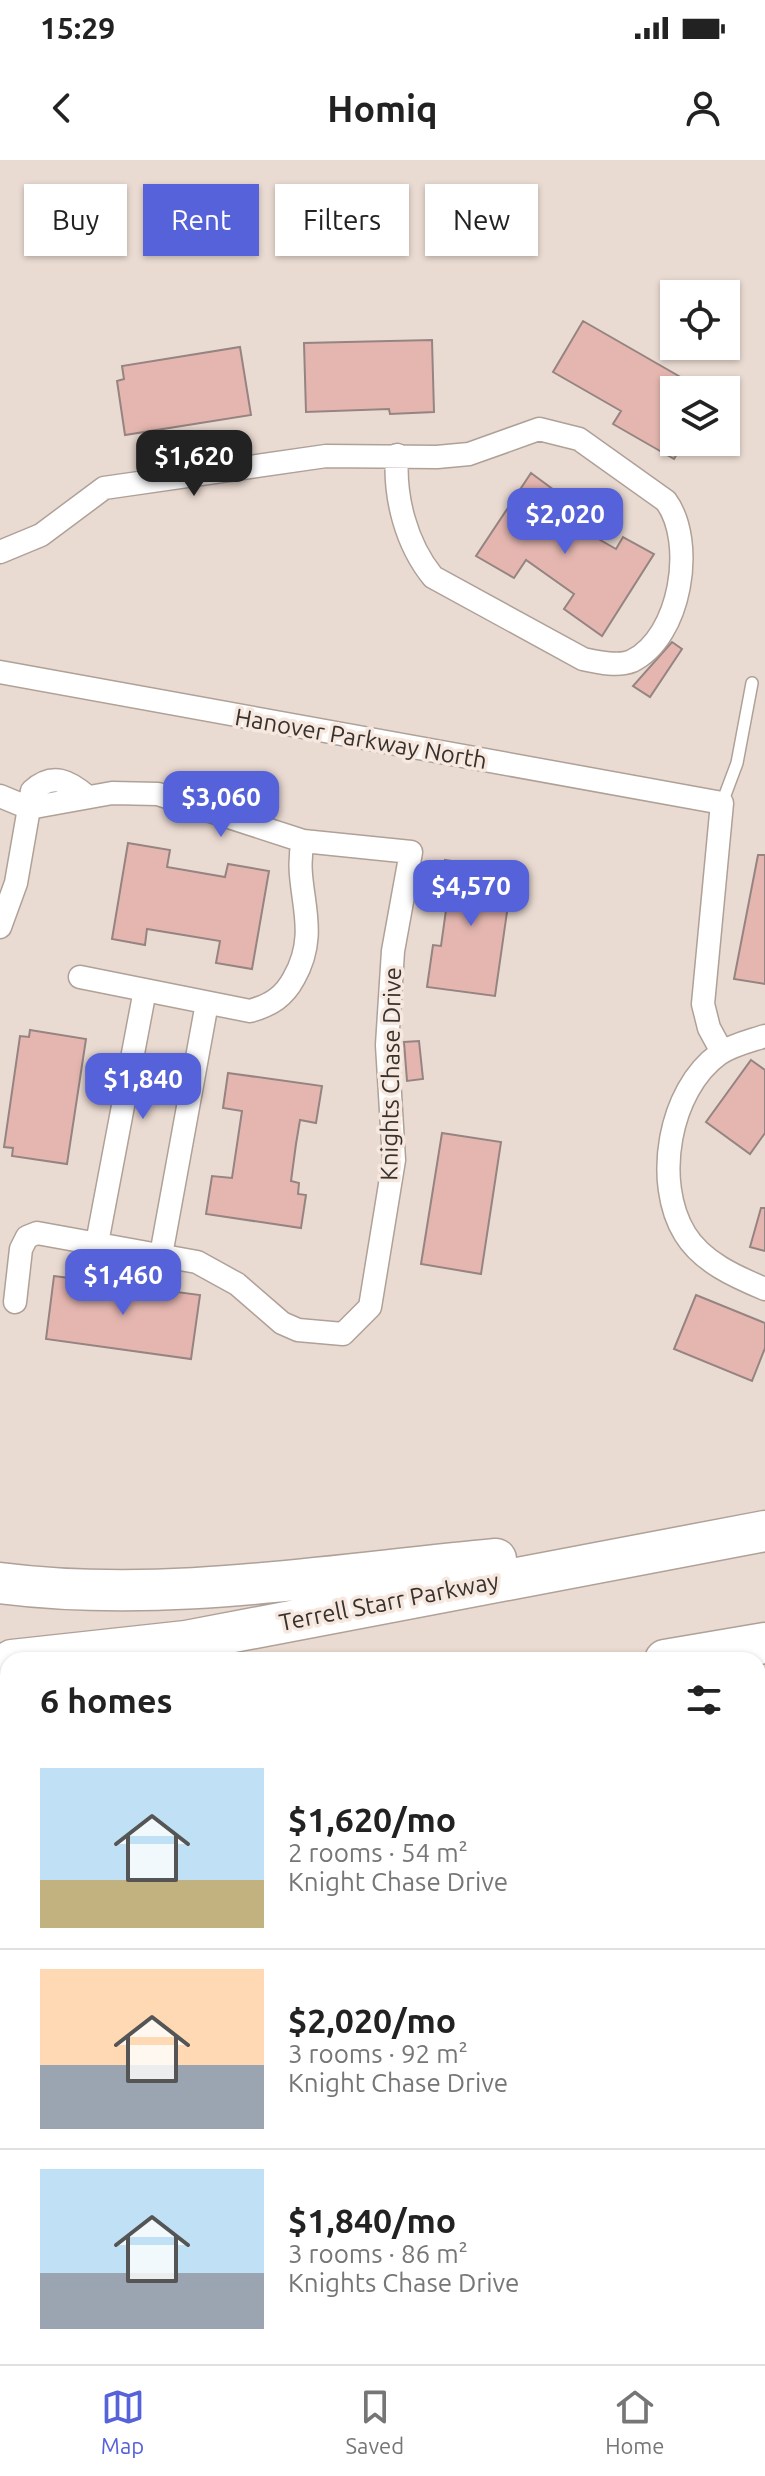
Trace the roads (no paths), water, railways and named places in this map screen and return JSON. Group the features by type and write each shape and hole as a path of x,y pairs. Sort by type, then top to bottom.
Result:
{"highway":[{"path":"0,1583 102,1589 223,1585 750,1534"},
{"name":"Terrell Starr Parkway","path":"84,1652 186,1641 750,1534"},
{"path":"715,1652 765,1644"},
{"path":"736,1652 765,1644"}],"street":[{"path":"0,552 41,535 104,488 326,456 397,455 437,457 469,454 539,429 579,439 666,501 675,513 684,560 671,612 660,635 632,661 602,663 583,659 433,577 406,530 396,470 397,455"},
{"name":"Hanover Parkway North","path":"0,672 722,803"},
{"name":"Knights Chase Drive","path":"15,1302 21,1249 27,1237 37,1233 197,1262 237,1284 268,1314 298,1330 343,1334 370,1307 394,1160 387,1045 393,951 411,852 303,841 158,794 134,792 29,808"},
{"path":"0,796 29,808 8,875 0,927"},
{"path":"722,803 703,1004 709,1028 722,1052"},
{"path":"80,977 250,1011 270,1006 288,989 309,942 303,841"},
{"path":"97,1243 145,990"},
{"path":"161,1255 207,1003"},
{"path":"765,1036 722,1052 697,1077 677,1115 669,1190 685,1235 702,1253 724,1270 765,1289"}],"lane":[{"path":"722,803 737,763 752,683"}]}
